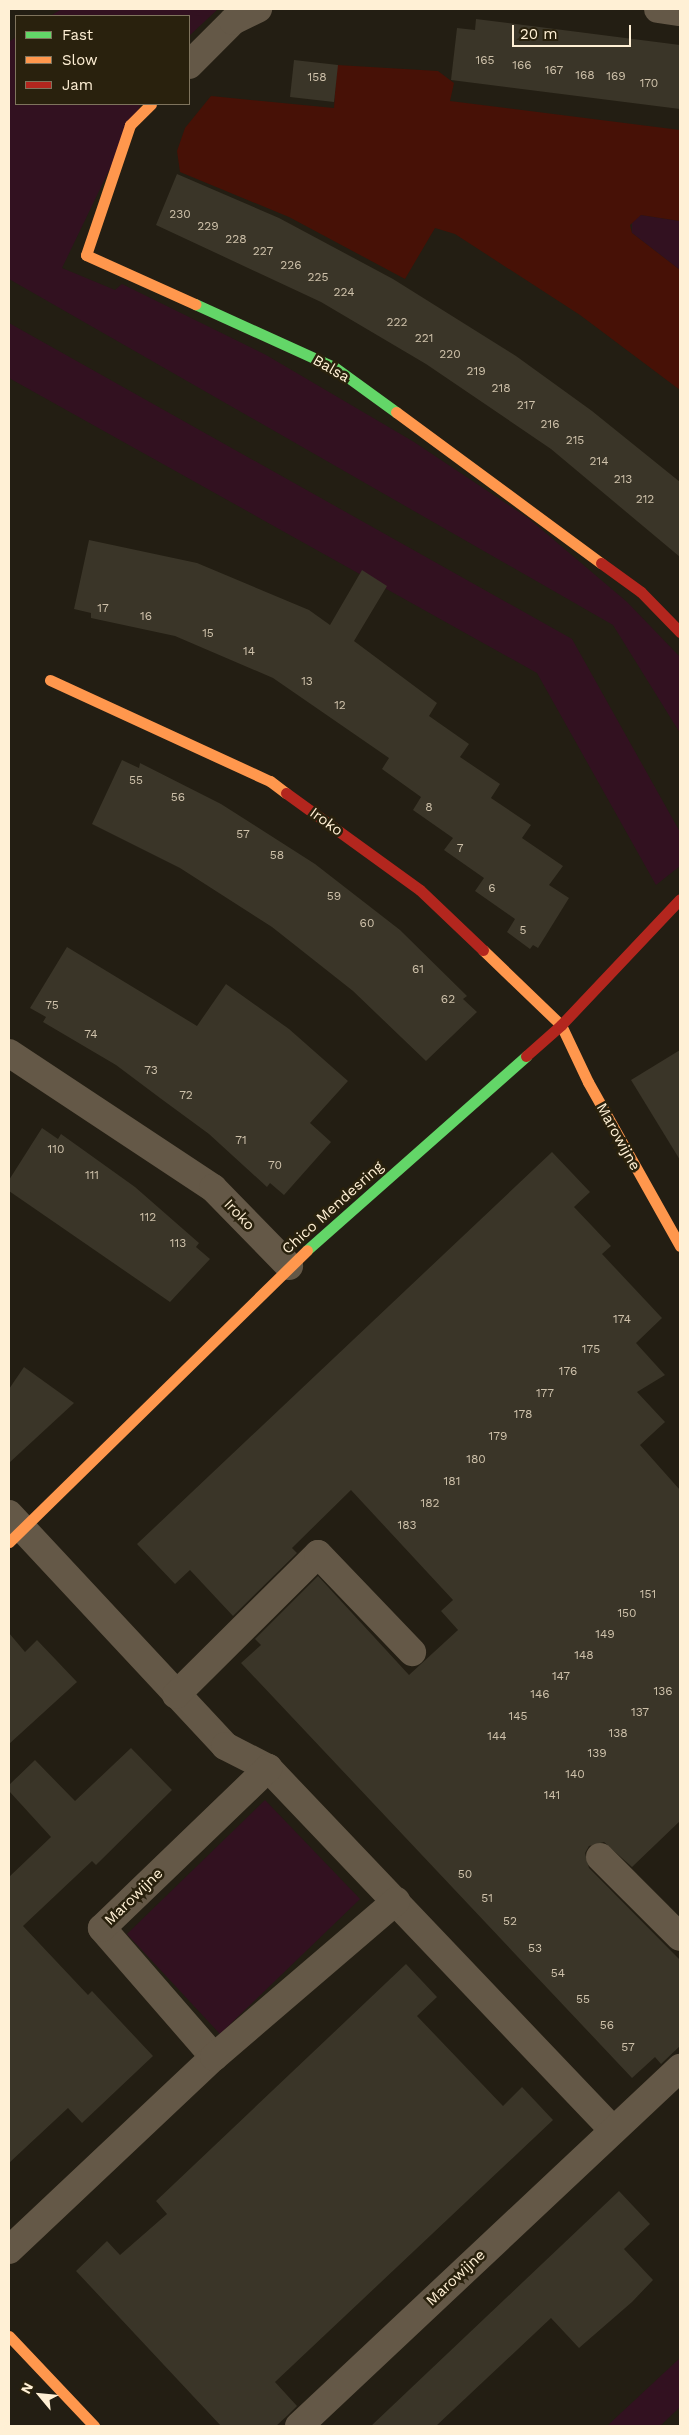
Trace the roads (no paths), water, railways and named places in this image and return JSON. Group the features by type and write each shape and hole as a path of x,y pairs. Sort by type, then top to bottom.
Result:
{"street":[{"path":"190,64 232,21 258,9"},
{"path":"658,9 680,12"},
{"name":"Balsa","path":"149,105 130,124 86,255 334,367 641,592 680,632"},
{"name":"Iroko","path":"50,680 270,781 420,890 561,1025"},
{"name":"Chico Mendesring","path":"13,1529 289,1266 561,1025 680,899"},
{"name":"Marowijne","path":"561,1025 588,1082 680,1246"},
{"name":"Iroko","path":"9,1054 213,1188 289,1266"},
{"path":"13,1529 225,1746 268,1768 613,2130"},
{"path":"176,1694 318,1554 412,1652"},
{"name":"Marowijne","path":"214,2057 102,1928 268,1768"},
{"path":"600,1857 680,1937"},
{"path":"9,2250 214,2057 396,1902"},
{"name":"Marowijne","path":"299,2426 680,2068"},
{"path":"9,2336 94,2426"}]}
